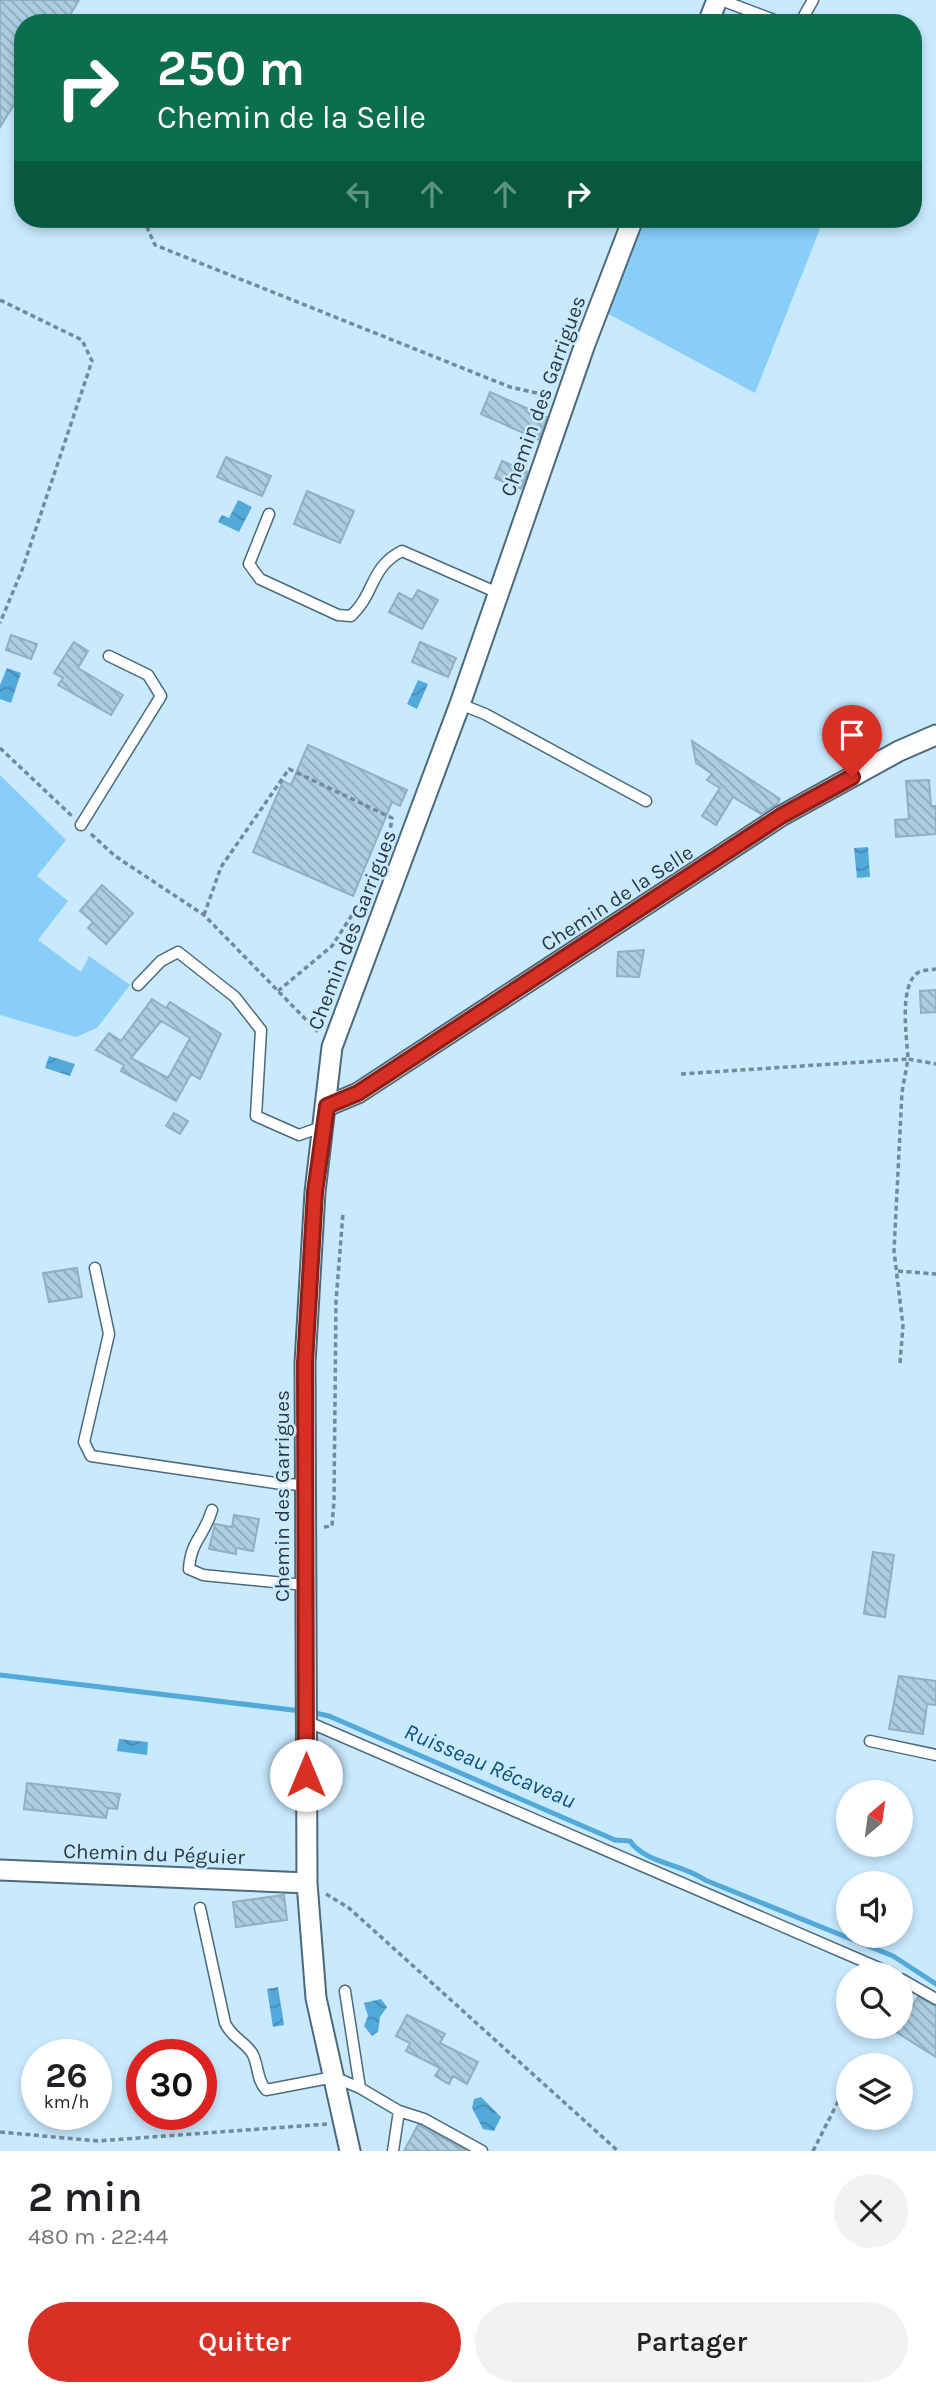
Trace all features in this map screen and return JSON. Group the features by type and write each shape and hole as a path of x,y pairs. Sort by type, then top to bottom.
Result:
{"street":[{"name":"Chemin des Garrigues","path":"350,2151 316,1998 307,1887 306,1350 315,1192 325,1126 332,1047 460,704 565,400 630,228"},
{"name":"Chemin de la Selle","path":"327,1106 358,1093 781,816 899,751 936,735"},
{"name":"Chemin du Péguier","path":"0,1870 307,1887"}],"lane":[{"path":"719,0 757,14"},
{"path":"269,514 248,564 260,579 338,615 351,616 359,609 385,560 402,551 498,593"},
{"path":"81,825 161,696 148,676 109,656"},
{"path":"460,704 485,714 646,801"},
{"path":"138,985 161,961 178,952 235,997 261,1030 256,1116 299,1135 325,1126"},
{"path":"95,1268 108,1334 84,1442 91,1456 305,1485"},
{"path":"212,1510 207,1525 190,1547 189,1569 203,1575 305,1585"},
{"path":"306,1712 867,1962"},
{"path":"870,1741 936,1755"},
{"path":"200,1908 225,2023 230,2035 252,2053 260,2083 266,2090 334,2077 399,2110 424,2119 482,2151"},
{"path":"913,1986 936,1999"},
{"path":"345,1991 360,2088"},
{"path":"393,2151 399,2110"}],"path":[{"path":"147,228 155,245 510,387 565,400"},
{"path":"0,300 82,340 92,362 22,570 0,623"},
{"path":"0,748 115,856 204,915 332,1047"},
{"path":"204,915 221,867 247,825 289,769 392,818 385,849"},
{"path":"278,991 332,946 373,882"},
{"path":"900,1363 903,1326 894,1251 902,1092 908,1059 906,1003 909,983 920,972 936,970"},
{"path":"681,1074 908,1059 936,1064"},
{"path":"305,1532 332,1526 336,1301 343,1213"},
{"path":"898,1271 936,1274"},
{"path":"307,1887 326,1894 349,1908 618,2151"},
{"path":"813,2151 836,2106"},
{"path":"0,2132 98,2141 344,2122"}],"shaded area":[{"path":"639,228 820,228 755,393 605,312"},
{"path":"0,775 66,840 37,876 68,901 38,940 81,972 89,956 130,985 97,1028 76,1037 0,1015"}],"water":[{"path":"238,500 252,507 239,532 218,522 222,515 229,518"},
{"path":"7,668 21,673 11,703 0,699 0,685"},
{"path":"418,680 428,684 417,709 407,704"},
{"path":"868,847 870,877 857,878 854,848"},
{"path":"49,1056 75,1064 70,1076 45,1068"},
{"path":"119,1739 148,1742 147,1755 117,1751"},
{"path":"278,1987 284,2025 273,2027 267,1989"},
{"path":"381,1999 387,2007 380,2017 378,2032 372,2036 364,2026 368,2016 364,2003"},
{"path":"481,2097 501,2117 494,2131 483,2129 472,2108 474,2099"}],"building":[{"path":"0,0 79,0 70,14 14,14 14,104 0,127"},
{"path":"490,392 547,417 539,440 481,414"},
{"path":"226,457 271,476 262,496 217,477"},
{"path":"502,461 528,472 521,489 495,478"},
{"path":"307,491 354,511 340,543 294,524"},
{"path":"418,590 438,600 422,629 389,612 399,593 412,600"},
{"path":"11,635 37,644 31,659 6,650"},
{"path":"74,642 88,651 78,668 123,695 111,715 58,685 63,678 54,673"},
{"path":"420,642 456,658 448,677 412,662"},
{"path":"692,741 780,799 777,804 761,814 733,797 716,825 702,816 720,788 707,780 712,774 696,763"},
{"path":"308,745 407,790 400,806 392,802 353,896 253,852 283,781 291,785"},
{"path":"929,780 931,806 936,806 936,834 896,837 895,820 909,819 906,781"},
{"path":"102,885 133,913 106,944 88,928 93,922 80,911"},
{"path":"644,950 639,977 617,976 618,952"},
{"path":"936,990 936,1012 921,1013 920,991"},
{"path":"152,999 166,1008 170,1002 221,1034 200,1079 191,1074 176,1101 121,1071 124,1065 96,1050 109,1033 121,1041","holes":["161,1021 190,1038 168,1078 131,1058"]},
{"path":"174,1113 188,1121 180,1134 166,1126"},
{"path":"77,1268 82,1297 49,1302 43,1273"},
{"path":"234,1515 259,1519 253,1551 236,1548 236,1554 209,1549 215,1524 232,1527"},
{"path":"873,1552 894,1555 885,1617 864,1614"},
{"path":"899,1676 936,1681 936,1705 927,1704 923,1734 889,1729"},
{"path":"27,1783 120,1794 117,1809 108,1808 106,1818 24,1809"},
{"path":"284,1895 287,1920 236,1927 233,1902"},
{"path":"918,1997 936,2006 936,2057 907,2039 913,2039 913,2005"},
{"path":"407,2015 445,2034 440,2043 478,2062 467,2084 453,2076 449,2084 435,2076 440,2068 406,2051 410,2043 396,2036"},
{"path":"418,2125 421,2126 467,2151 404,2151"}],"waterway":[{"name":"Ruisseau Récaveau","path":"0,1675 301,1711"},
{"name":"Ruisseau Récaveau","path":"310,1712 329,1716 615,1840 630,1841 645,1855 893,1956 936,1984"}],"route":[{"path":"306,1775 305,1363 315,1192 327,1106 358,1093 640,911 781,816 852,777"}]}
